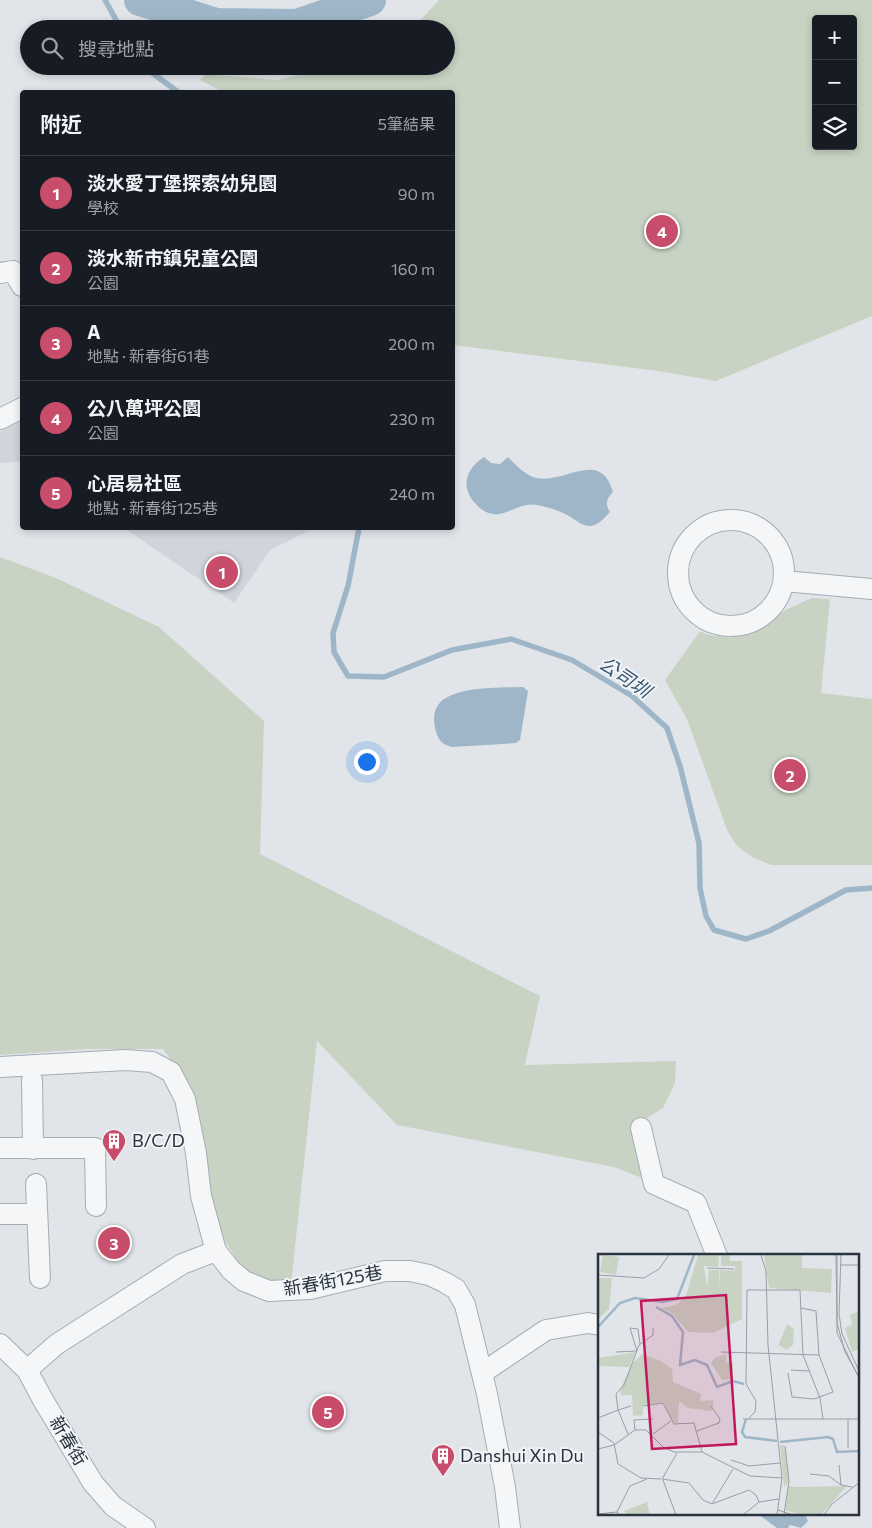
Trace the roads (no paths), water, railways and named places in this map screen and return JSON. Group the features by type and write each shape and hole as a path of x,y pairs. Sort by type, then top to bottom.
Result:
{"street":[{"path":"0,273 13,271 20,283"},
{"path":"0,420 20,409"},
{"path":"730,520 748,523 764,532 777,546 783,563 784,581 779,597 769,611 755,620 740,626 723,626 707,621 693,611 683,597 678,581 678,565 684,547 696,533 712,524 730,520"},
{"path":"784,581 872,589"},
{"name":"新春街125巷","path":"0,1067 126,1060 152,1062 171,1072 185,1100 196,1153 202,1196 216,1251 231,1270 244,1281 270,1291 310,1288 385,1271 410,1271 429,1275 456,1290 465,1305 482,1373 506,1487 510,1528"},
{"path":"32,1080 33,1148"},
{"path":"641,1128 654,1184 696,1203 716,1254"},
{"path":"0,1148 95,1148 96,1206"},
{"path":"36,1184 40,1278"},
{"path":"0,1214 37,1214"},
{"path":"27,1370 57,1344 182,1264 216,1251"},
{"path":"482,1373 546,1330 588,1323 598,1325"},
{"name":"新春街","path":"0,1344 27,1370 93,1483 113,1506 145,1528"}],"water":[{"path":"484,457 491,463 500,464 508,457 526,473 533,477 544,479 579,471 590,470 599,472 607,479 613,492 607,502 610,512 599,522 591,526 584,525 557,510 537,505 525,505 498,514 487,513 474,502 467,489 467,477 473,466"},
{"path":"523,687 528,691 520,740 516,743 452,747 442,743 434,723 435,712 441,701 450,696 475,689"},
{"path":"761,1516 806,1516 808,1521 801,1528 790,1525 788,1528 777,1528"}],"waterway":[{"name":"公司圳","path":"105,0 116,20"},
{"path":"140,0 203,20"},
{"path":"312,20 370,0"},
{"name":"公司圳","path":"155,75 175,90"},
{"name":"公司圳","path":"359,530 348,586 333,633 334,652 348,676 384,677 452,650 511,639 572,660 632,696 667,728 680,766 699,843 700,888 706,916 714,930 746,939 769,931 846,890 872,888"}],"place":[{"name":"公八萬坪公園","path":"662,231"},
{"name":"淡水愛丁堡探索幼兒園","path":"222,572"},
{"name":"淡水新市鎮兒童公園","path":"790,775"},
{"name":"B/C/D","path":"114,1162"},
{"name":"A","path":"114,1243"},
{"name":"心居易社區","path":"328,1412"},
{"name":"Danshui Xin Du","path":"443,1477"}]}
